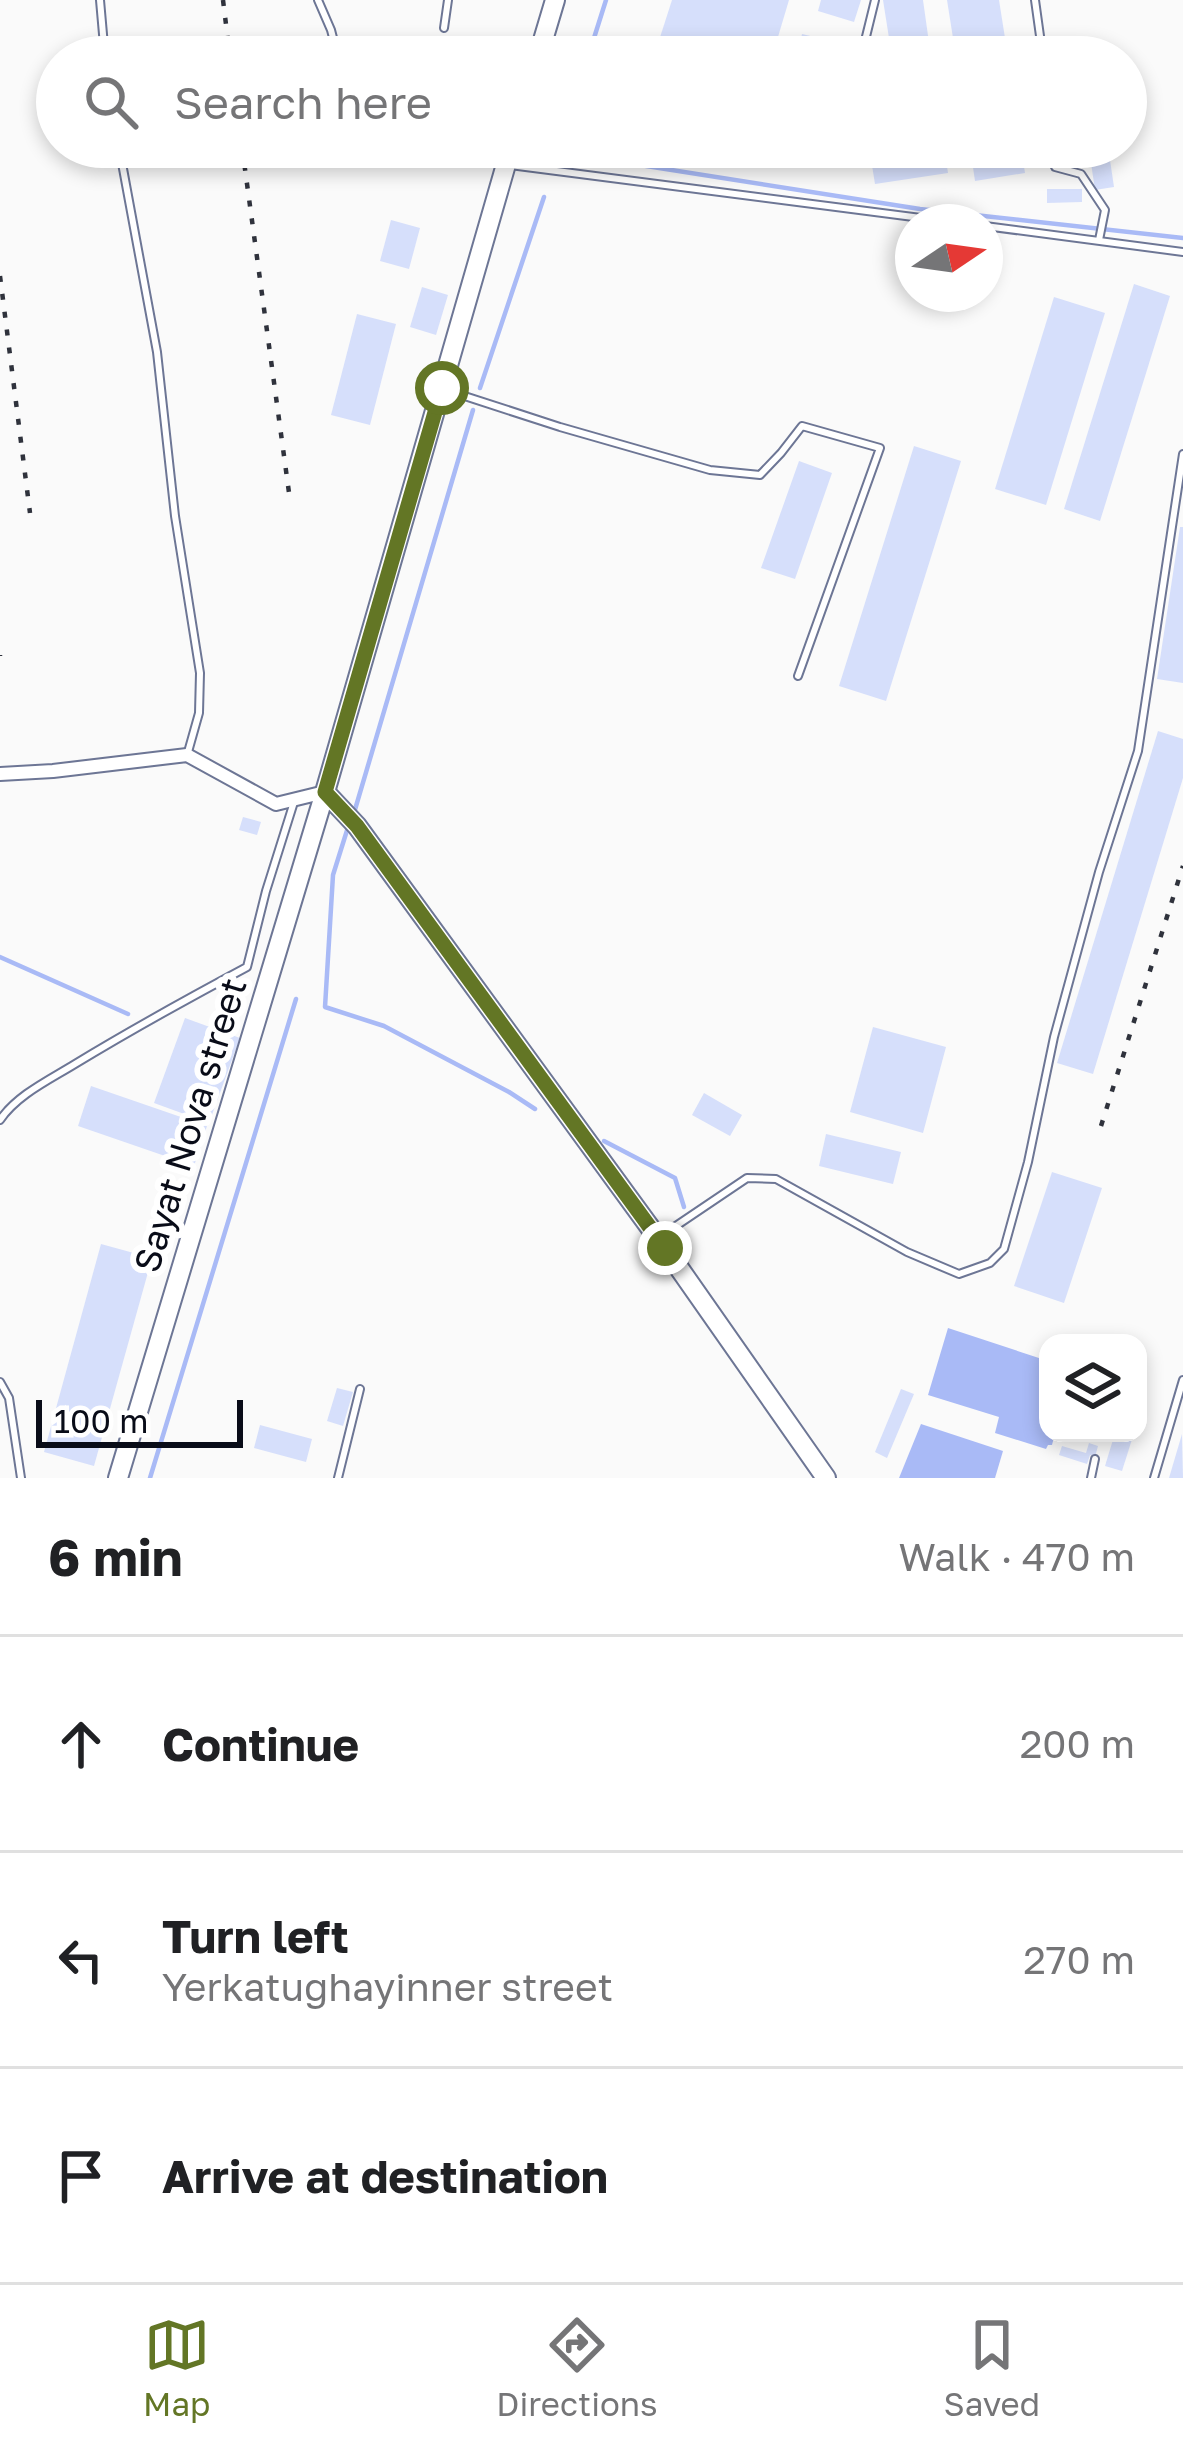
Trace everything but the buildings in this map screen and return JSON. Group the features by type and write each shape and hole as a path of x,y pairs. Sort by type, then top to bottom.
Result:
{"main road":[{"path":"544,36 555,0"},
{"name":"Sayat Nova street","path":"118,1478 325,792 506,168"},
{"path":"325,792 357,826 658,1238 826,1478"}],"street":[{"path":"0,774 187,755 277,804 325,792"}],"lane":[{"path":"100,0 103,36"},
{"path":"318,0 333,36"},
{"path":"444,28 448,0"},
{"path":"866,36 875,0"},
{"path":"1035,0 1040,36"},
{"path":"123,168 158,352 175,516 200,673 199,713 187,755"},
{"path":"590,168 895,214"},
{"path":"1059,168 1081,174 1105,210 1099,238"},
{"path":"1003,228 1183,252"},
{"path":"442,388 710,470 760,475 802,426 880,448 798,676"},
{"path":"658,1238 747,1178 776,1179 907,1252 958,1274 990,1263 1004,1250 1054,1037 1138,751 1183,454"},
{"path":"0,1120 37,1087 247,967 295,799"},
{"path":"1154,1478 1183,1380"},
{"path":"0,1382 9,1398 21,1478"},
{"path":"338,1478 360,1389"},
{"path":"1091,1478 1095,1460"}],"water":[{"path":"948,1328 1039,1358 1039,1442 1052,1445 1046,1449 995,1433 999,1417 928,1395"},
{"path":"921,1424 1003,1451 995,1478 899,1478"}],"waterway":[{"path":"595,36 606,0"},
{"path":"659,168 920,209 1183,238"},
{"path":"480,388 544,197"},
{"path":"354,813 473,410"},
{"path":"349,824 333,875 325,1007 384,1026 535,1109"},
{"path":"0,957 128,1014"},
{"path":"150,1478 296,999"},
{"path":"604,1141 675,1178 684,1207"}],"railway":[{"path":"223,0 227,36"},
{"path":"245,168 290,500"},
{"path":"0,276 30,513"},
{"path":"1101,1126 1183,866"}],"route":[{"path":"442,388 325,792 357,826 665,1248"}]}
